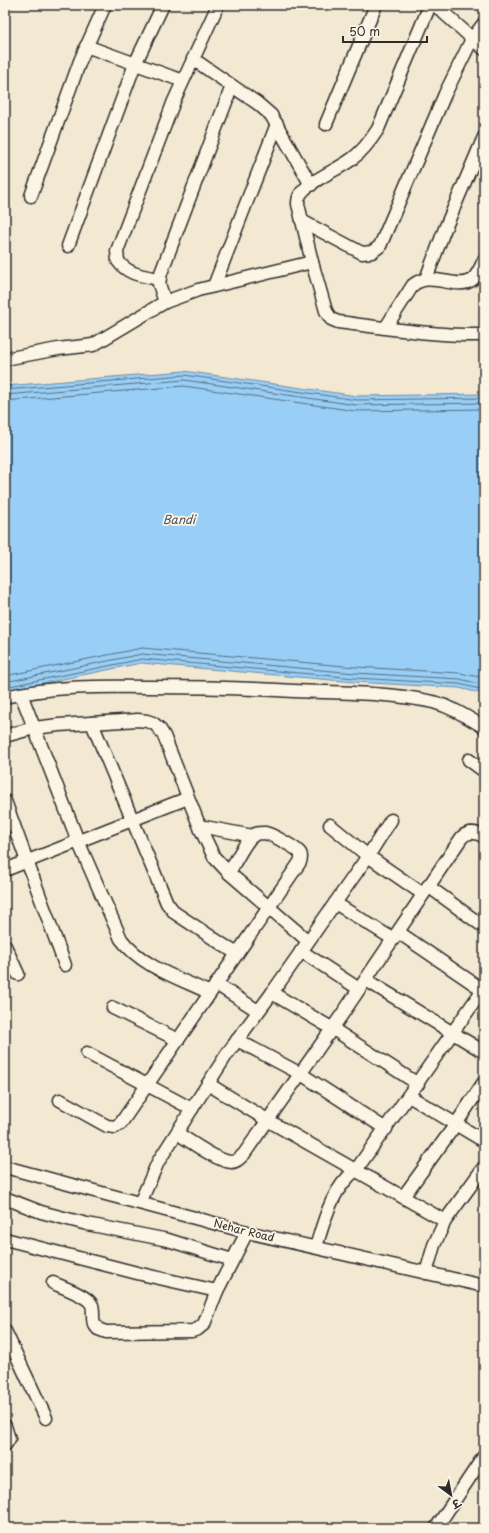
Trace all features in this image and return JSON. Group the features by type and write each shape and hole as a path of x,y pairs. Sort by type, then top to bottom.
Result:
{"street":[{"path":"31,196 86,46 105,5"},
{"path":"68,246 135,64 162,5"},
{"path":"159,279 132,273 126,270 118,261 117,251 183,81 218,5"},
{"path":"326,124 376,5"},
{"path":"430,5 378,129 372,138 366,146 350,160 311,185 302,192 298,198 312,262 326,311 331,319 338,322 454,334 484,335"},
{"path":"435,5 484,48"},
{"path":"302,221 362,253 372,252 380,246 445,94 472,39 484,23"},
{"path":"86,46 183,81"},
{"path":"193,59 266,110 277,124 311,185"},
{"path":"165,302 160,289 159,279 232,86"},
{"path":"214,286 277,124"},
{"path":"426,279 444,231 484,137"},
{"path":"386,327 413,286 418,282 426,279 462,283 469,282 477,273 484,260"},
{"path":"5,359 58,348 92,344 165,302 198,290 312,262"},
{"path":"5,697 55,689 90,686 228,687 402,697 447,706 462,713 484,727"},
{"path":"21,694 78,841 116,928 127,947 148,964 213,989 258,1011"},
{"path":"5,736 34,728 59,725 138,720 153,723 159,728 166,741 201,830 214,857 229,873 269,908 304,946 363,984 484,1052"},
{"path":"92,723 132,820 171,908 181,917 238,954"},
{"path":"469,760 484,771"},
{"path":"5,870 188,798"},
{"path":"5,801 65,965"},
{"path":"140,1203 154,1169 208,1084 368,856 391,820"},
{"path":"330,825 368,856 426,890 484,927"},
{"path":"60,1100 107,1126 115,1127 121,1123 300,862 300,853 297,850 264,833 253,836 205,827 201,830"},
{"path":"177,1133 219,1158 232,1162 240,1158 301,1074 462,837 472,832 484,837"},
{"path":"229,873 253,836"},
{"path":"316,1247 327,1209 348,1176 356,1170 386,1129 483,989 395,936 335,903"},
{"path":"5,946 18,974"},
{"path":"272,993 418,1084"},
{"path":"114,1008 178,1040"},
{"path":"238,1040 301,1074 386,1129"},
{"path":"87,1053 192,1109"},
{"path":"403,1197 456,1124 484,1082"},
{"path":"208,1084 268,1121 445,1221"},
{"path":"409,1096 484,1141"},
{"name":"Nehar Road","path":"5,1167 247,1232 484,1286"},
{"path":"426,1273 434,1245 445,1221 484,1167"},
{"path":"5,1198 49,1214 87,1224 168,1240 232,1260"},
{"path":"52,1283 87,1300 92,1307 94,1324 98,1329 106,1332 183,1332 198,1329 204,1324 217,1291 247,1232"},
{"path":"5,1239 141,1274 217,1291"},
{"path":"5,1331 46,1418"},
{"path":"5,1426 9,1439 5,1445"},
{"path":"436,1528 484,1456"}],"water":[{"name":"Bandi","path":"184,371 357,396 484,394 484,694 459,688 354,682 141,663 5,691 5,386"}]}
